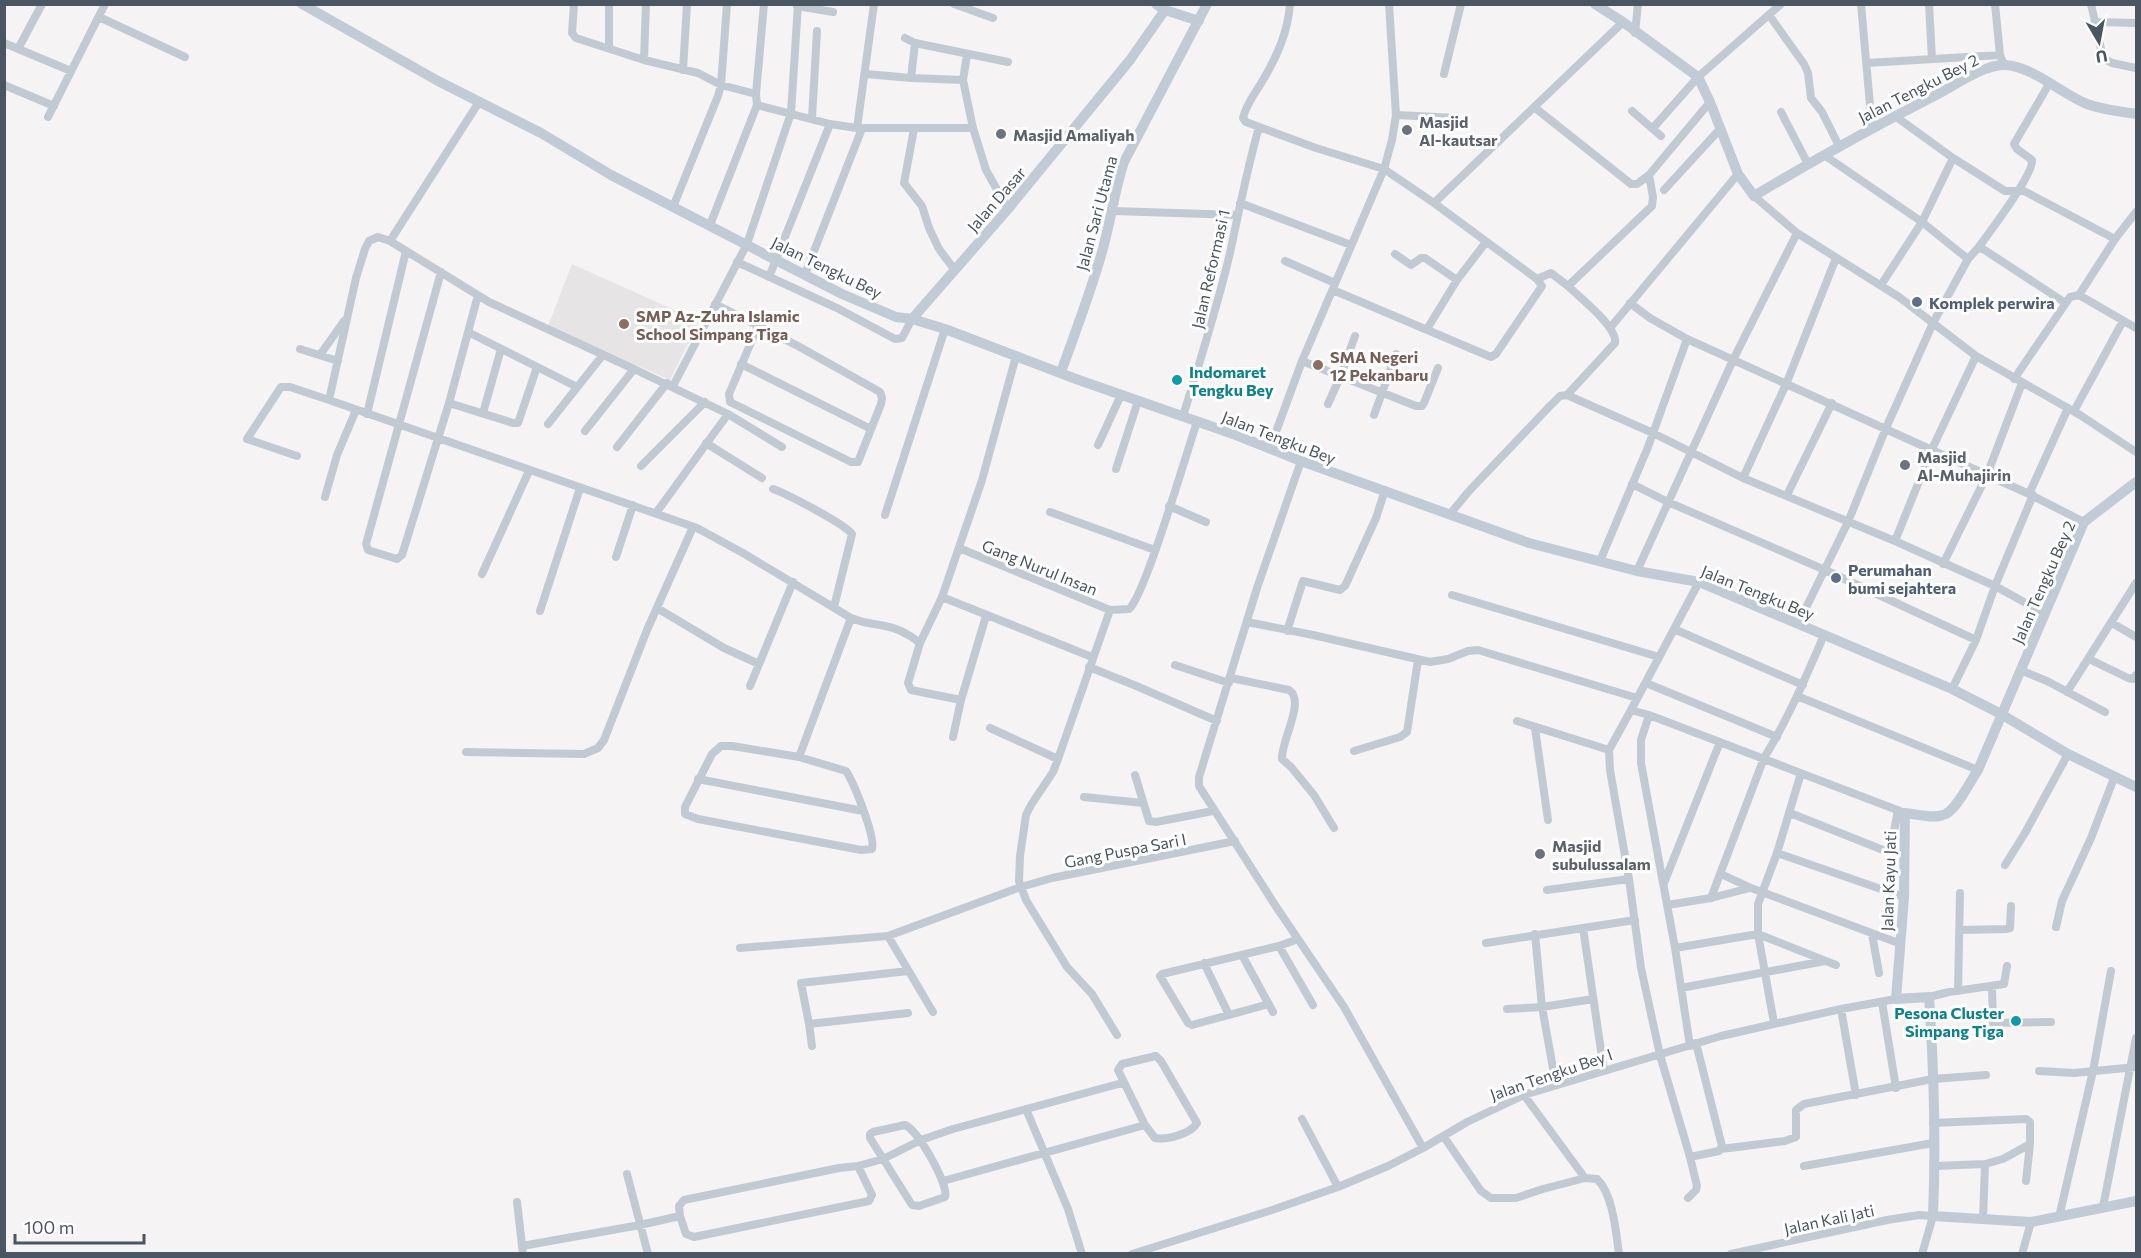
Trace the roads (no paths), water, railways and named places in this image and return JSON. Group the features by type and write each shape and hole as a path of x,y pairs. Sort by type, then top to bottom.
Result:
{"street":[{"path":"18,49 42,4"},
{"path":"48,117 105,4"},
{"name":"Jalan Tengku Bey","path":"302,4 438,81 541,133 603,171 842,294 886,313 945,330 1528,543 1637,571 1699,582 1952,689 2001,714 2068,754 2136,787"},
{"path":"574,4 574,37 644,60 698,74 721,85 756,94"},
{"path":"609,4 609,48"},
{"path":"644,60 646,4"},
{"path":"683,70 687,4"},
{"path":"674,207 721,85 727,4"},
{"path":"710,225 757,105 764,4"},
{"path":"857,128 874,4"},
{"path":"954,4 993,18"},
{"name":"Jalan Sari Utama","path":"1061,372 1099,262 1113,210 1115,188 1124,162 1207,4"},
{"path":"1285,261 1486,356 1494,356 1541,288 1541,283 1537,279 1434,202 1384,169 1246,122 1243,118 1244,114 1276,56 1285,34 1290,4"},
{"path":"1270,448 1302,361 1384,169 1392,140 1396,115 1389,4"},
{"path":"1444,74 1461,4"},
{"path":"1595,4 1698,77 1738,174 1754,196 1797,233 1881,285 1976,356 2071,410 2136,452"},
{"path":"1635,33 1638,4"},
{"path":"1653,128 1698,77 1781,4"},
{"path":"1861,4 1872,128"},
{"path":"1929,4 1932,59"},
{"path":"1867,63 1932,59 2002,60 1995,4"},
{"path":"2091,4 2103,58 2112,63 2136,68"},
{"path":"617,447 670,385 747,244 790,113 797,5 833,12"},
{"path":"1161,7 1199,21"},
{"name":"Jalan Dasar","path":"912,319 1008,209 1131,60 1161,7"},
{"path":"1769,15 1804,64 1808,73 1811,98 1822,112 1839,146"},
{"path":"99,17 185,57"},
{"path":"1434,202 1623,22"},
{"path":"2095,22 2136,23"},
{"path":"812,118 817,31"},
{"path":"905,38 915,43 1008,62"},
{"path":"4,43 71,71"},
{"path":"910,78 915,43"},
{"path":"968,55 963,80 973,128 986,170 1008,209"},
{"name":"Jalan Tengku Bey 2","path":"1754,196 1839,146 2002,60 2095,107 2136,114"},
{"path":"866,74 963,80"},
{"path":"1798,624 1848,522 1933,322 1968,259 1978,248 2033,165 2032,160 2014,144 2049,84"},
{"path":"4,85 54,106"},
{"path":"390,241 479,102"},
{"path":"1534,107 1631,184 1637,184 1649,175 1710,102"},
{"path":"757,105 830,124 857,128 973,128"},
{"path":"1632,111 1660,136"},
{"path":"1781,112 1808,164"},
{"path":"1396,115 1457,118"},
{"path":"1895,116 1953,158 2005,191 2018,190 2115,239"},
{"path":"769,277 830,124"},
{"name":"Jalan Reformasi 1","path":"1183,416 1207,340 1238,215 1246,169 1259,127"},
{"path":"805,274 861,131 857,128"},
{"path":"914,129 904,183 922,206 939,249 954,269"},
{"path":"1664,190 1720,129"},
{"path":"1824,155 1922,222 1968,259"},
{"path":"1881,285 1922,222 1953,158"},
{"path":"1610,328 1738,174"},
{"path":"1568,286 1652,206 1653,197 1649,175"},
{"path":"1240,203 1351,244"},
{"path":"1113,210 1238,215"},
{"path":"2079,295 2115,239 2136,212"},
{"path":"1637,571 1733,360 1797,233"},
{"path":"329,400 356,278 369,241 378,237 390,241 478,295 523,319 705,402 782,447"},
{"path":"1427,329 1457,280 1486,242"},
{"path":"1978,248 1993,255 2064,302"},
{"path":"368,414 406,251"},
{"path":"1395,254 1411,265 1425,258 1457,280"},
{"path":"1743,478 1787,382 1836,258"},
{"path":"737,262 837,308 895,339 902,338 912,319"},
{"path":"441,272 366,544 368,550 397,559 402,555 449,403 478,295"},
{"path":"1537,279 1551,273 1568,286 1610,328 1616,338 1615,343 1567,395"},
{"path":"2014,379 2064,302 2070,297 2079,295 2136,328"},
{"path":"1630,303 1664,327 1687,339 1787,382 2031,494 2084,522"},
{"path":"716,304 758,326 880,392 882,398 872,429 860,460 856,463 733,404 728,398 758,326"},
{"path":"320,355 346,317"},
{"path":"1952,689 1976,640 2031,494 2071,410 2123,321"},
{"path":"885,514 945,330"},
{"path":"468,332 577,387"},
{"path":"1328,404 1355,336"},
{"path":"1600,561 1653,433 1687,339"},
{"path":"300,349 338,361"},
{"path":"483,413 501,349"},
{"path":"1374,415 1396,354"},
{"path":"548,424 602,356"},
{"path":"961,700 916,691 909,688 908,683 920,643 942,597 982,480 1016,356"},
{"path":"1895,541 1932,449 1976,356"},
{"path":"1302,361 1419,407 1424,403 1438,368"},
{"path":"741,364 872,429"},
{"path":"449,403 518,423 537,367"},
{"path":"585,431 634,369"},
{"path":"1943,564 1987,474 2022,384"},
{"path":"297,456 247,438 276,391 281,387 290,387 329,400 693,526 793,582 851,618 866,625 891,628 909,635 920,643"},
{"path":"1098,445 1120,395"},
{"path":"1450,514 1554,402 1560,396 1567,395 1653,433 1743,478 1895,541 1995,586 2044,613"},
{"path":"1116,469 1138,401"},
{"path":"642,466 705,402"},
{"path":"1787,495 1832,403"},
{"path":"325,497 337,455 356,410"},
{"path":"656,513 729,414"},
{"path":"1117,1035 1092,994 1067,967 1026,900 1021,887 1020,856 1026,815 1053,772 1110,610 1129,609 1133,605 1155,550 1197,422"},
{"path":"706,443 762,478"},
{"path":"1300,461 1257,588 1198,782 1201,792 1213,811 1344,1007 1423,1149"},
{"path":"482,574 529,471"},
{"name":"Jalan Tengku Bey 2","path":"2001,714 2084,522 2136,482"},
{"path":"1632,484 1976,640"},
{"path":"540,610 580,488"},
{"path":"773,489 834,520 852,534 834,607"},
{"path":"1287,631 1303,581 1340,590 1345,586 1376,518 1385,490"},
{"path":"616,557 633,505"},
{"path":"1169,506 1206,522"},
{"path":"1050,512 1155,550"},
{"path":"466,752 584,754 598,748 604,740 693,526"},
{"name":"Gang Nurul Insan","path":"959,548 1110,610"},
{"path":"750,686 793,582"},
{"path":"1688,1198 1697,1186 1660,1055 1641,968 1609,750 1699,582"},
{"path":"2067,692 2136,584"},
{"path":"1452,595 1659,657"},
{"path":"942,597 1092,657"},
{"path":"657,608 724,648 759,664"},
{"path":"953,737 961,700 986,616"},
{"path":"799,757 851,618"},
{"path":"1247,622 1418,660 1440,661 1468,651 1478,650 1637,698"},
{"path":"2112,623 2136,637"},
{"path":"1674,628 1803,685"},
{"path":"1711,898 1764,758 1803,685 1824,635"},
{"path":"2089,659 2128,678 2133,679 2136,675"},
{"path":"1354,750 1400,737 1407,732 1418,660"},
{"path":"1174,665 1230,680 1289,690 1294,694 1296,703 1282,749 1282,759 1314,795 1334,828"},
{"path":"1089,668 1217,721"},
{"path":"2020,670 2047,681 2105,712"},
{"path":"1646,683 1777,737"},
{"path":"1797,696 1977,770"},
{"path":"1631,710 1764,758 1901,812 1891,848 1888,850 1790,813"},
{"name":"Jalan Kayu Jati","path":"1896,999 1904,897 1901,812 1941,816 1948,813 1977,770 2001,714"},
{"path":"1649,715 1641,740 1641,763 1648,806 1693,1045 1720,1135 1721,1149"},
{"path":"1517,721 1609,750"},
{"path":"990,728 1058,759"},
{"path":"1535,728 1548,820"},
{"path":"1664,884 1720,742"},
{"path":"721,746 799,757 846,771 863,811 873,844 872,849 688,816 684,812 712,754 721,746"},
{"path":"2005,865 2068,754"},
{"path":"1774,1023 1758,934 1758,904 1777,853 1801,773"},
{"path":"1135,775 1147,819 1152,823 1213,811"},
{"path":"2056,927 2062,901 2091,838 2114,778"},
{"path":"698,779 863,811"},
{"path":"1084,797 1143,803"},
{"name":"Gang Puspa Sari I","path":"740,948 888,936 1021,887 1052,878 1235,842"},
{"path":"1777,853 1904,897"},
{"path":"1720,874 1751,888 1901,944"},
{"path":"1547,890 1629,879"},
{"path":"1666,905 1711,898 1751,888"},
{"path":"1958,990 1960,893"},
{"path":"1960,930 2010,928 2011,906"},
{"path":"1486,943 1635,920"},
{"path":"1583,928 1604,1071"},
{"path":"1535,934 1542,1007 1556,1085"},
{"path":"1675,948 1758,934 1836,965"},
{"path":"1872,934 1879,973"},
{"path":"888,936 933,1012"},
{"path":"1242,955 1271,1008 1192,1025 1188,1023 1160,976 1162,974 1279,946 1298,939"},
{"path":"1279,946 1313,1005"},
{"path":"1681,987 1827,961"},
{"path":"1204,963 1230,1015"},
{"path":"2007,966 2004,984 1992,986 1993,1023 2051,1022"},
{"path":"812,1046 801,983 908,971"},
{"path":"2059,1216 2093,1071 2111,971"},
{"name":"Jalan Tengku Bey I","path":"1132,1254 1338,1187 1423,1149 1489,1111 1524,1095 1556,1085 1774,1023 1896,999 1929,998 1958,990 1992,986"},
{"path":"1922,1254 1933,1216 1935,1166 1929,998"},
{"path":"1507,1009 1542,1007 1593,999"},
{"path":"1882,1002 1896,1088"},
{"path":"1840,1009 1856,1095"},
{"path":"809,1024 908,1013"},
{"path":"2103,1207 2134,1067 2136,1038"},
{"path":"1156,1056 1161,1060 1197,1123 1192,1130 1161,1139 1155,1138 1145,1125 1122,1083 1119,1067 1156,1056"},
{"path":"2039,1071 2093,1071 2134,1067"},
{"path":"1690,1157 1721,1149 1796,1137 1795,1114 1799,1107 1933,1079 1986,1075"},
{"path":"858,1166 872,1195 869,1201 694,1237 686,1234 679,1206 684,1200 792,1177 858,1166 883,1159 921,1140 1122,1083"},
{"path":"1524,1095 1586,1178"},
{"path":"1026,1109 1068,1209 1082,1254"},
{"path":"1302,1119 1338,1187"},
{"path":"1933,1123 2026,1119 2030,1122 2026,1181"},
{"path":"905,1125 911,1128 921,1140 946,1190 945,1197 915,1206 883,1159 870,1138 870,1134 905,1125"},
{"path":"943,1181 1145,1125"},
{"path":"1443,1137 1481,1191 1491,1198 1516,1198 1586,1178 1597,1179 1603,1186 1611,1209 1619,1254"},
{"path":"1804,1166 1933,1143"},
{"path":"1935,1166 1985,1164 2003,1159 2030,1144"},
{"path":"1983,1220 1985,1164"},
{"path":"627,1174 648,1254"},
{"path":"1933,1216 2031,1222 2136,1201"},
{"path":"517,1202 522,1250 680,1216"},
{"name":"Jalan Kali Jati","path":"1731,1254 1768,1250 1887,1220 1933,1216"},
{"path":"2022,1254 2031,1222"}],"place":[{"name":"Masjid Al-kautsar","path":"1407,130"},
{"name":"Masjid Amaliyah","path":"1001,134"},
{"name":"Komplek perwira","path":"1917,302"},
{"name":"SMP Az-Zuhra Islamic School Simpang Tiga","path":"624,324"},
{"name":"SMA Negeri 12 Pekanbaru","path":"1318,365"},
{"name":"Indomaret Tengku Bey","path":"1177,380"},
{"name":"Masjid Al-Muhajirin","path":"1905,465"},
{"name":"Perumahan bumi sejahtera","path":"1836,578"},
{"name":"Masjid subulussalam","path":"1540,854"},
{"name":"Pesona Cluster Simpang Tiga","path":"2016,1021"}]}
